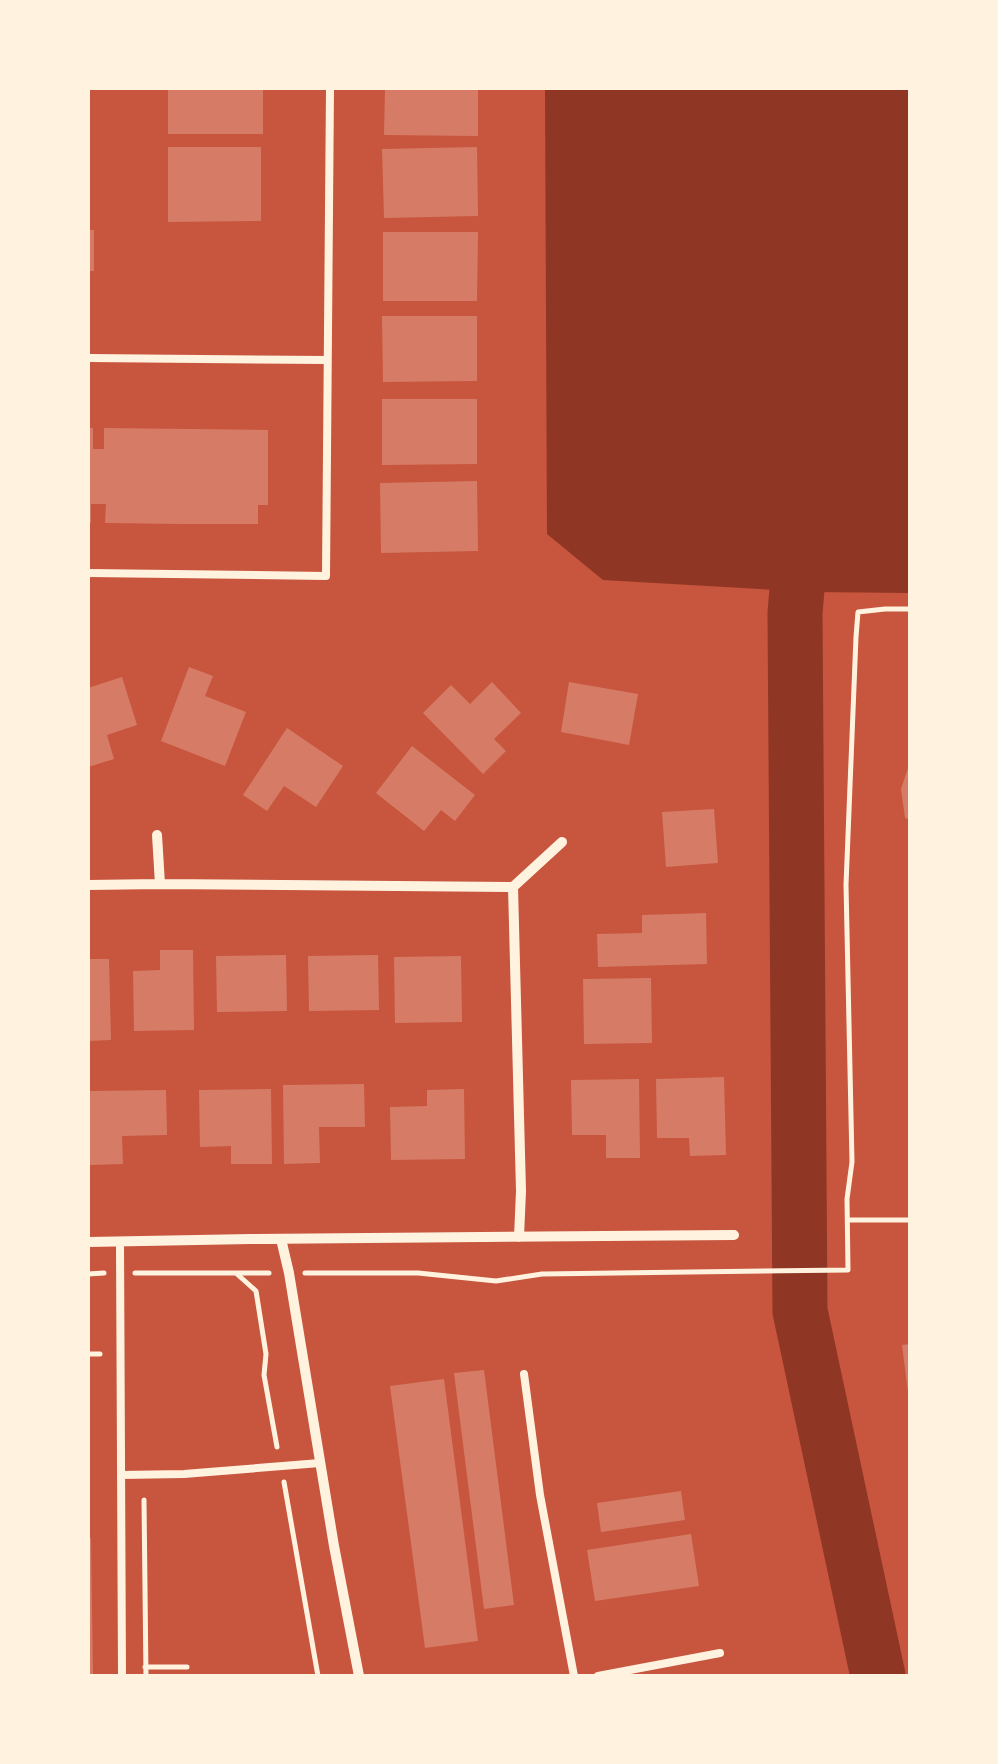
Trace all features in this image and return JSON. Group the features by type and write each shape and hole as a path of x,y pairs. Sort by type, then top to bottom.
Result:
{"street":[{"path":"157,835 160,884"},
{"path":"88,885 513,887 562,842"},
{"path":"513,887 519,1238"},
{"path":"88,1242 734,1235"},
{"path":"282,1239 358,1676"}],"lane":[{"path":"88,574 326,576 330,88"},
{"path":"88,358 327,360"},
{"path":"120,1242 122,1676"},
{"path":"524,1374 540,1495 574,1676"},
{"path":"121,1474 184,1474 320,1463"},
{"path":"598,1676 720,1653"}],"path":[{"path":"327,1273 418,1273 496,1281 542,1274 848,1270 847,1199 852,1162 846,886 858,612 910,609"},
{"path":"847,1220 910,1220"},
{"path":"237,1273 256,1291 276,1444"},
{"path":"88,1274 256,1273"},
{"path":"88,1354 100,1354"},
{"path":"284,1480 318,1676"},
{"path":"144,1500 146,1676"},
{"path":"146,1667 186,1667"}],"shaded area":[{"path":"545,88 910,88 910,593 812,592 603,580 547,534"}],"building":[{"path":"168,88 263,88 263,134 168,134"},
{"path":"385,88 478,88 478,136 384,135"},
{"path":"168,147 261,147 261,221 168,222"},
{"path":"477,147 478,216 384,218 382,149"},
{"path":"88,230 94,230 94,271 88,271"},
{"path":"383,232 478,232 477,301 383,301"},
{"path":"382,316 477,316 477,381 383,382"},
{"path":"382,399 477,399 477,464 382,465"},
{"path":"88,428 93,428 93,449 104,449 104,428 268,430 268,505 258,505 258,524 182,524 105,523 106,504 91,504 88,523"},
{"path":"477,481 478,551 381,553 380,483"},
{"path":"189,667 213,676 205,696 246,712 225,766 161,741"},
{"path":"122,677 137,725 107,735 114,759 88,767 88,688"},
{"path":"492,682 521,713 494,739 506,751 483,774 423,713 451,685 470,704"},
{"path":"569,682 638,694 629,745 561,732"},
{"path":"287,728 343,766 316,807 284,786 267,811 243,795"},
{"path":"412,746 475,795 455,821 441,810 424,831 376,793"},
{"path":"910,762 910,820 905,818 901,789"},
{"path":"714,809 718,863 666,867 662,812"},
{"path":"706,913 707,964 598,967 597,934 642,933 642,915"},
{"path":"160,950 193,950 194,1030 134,1031 133,971 160,970"},
{"path":"286,955 287,1011 217,1012 216,956"},
{"path":"378,955 379,1010 309,1011 308,956"},
{"path":"461,956 462,1022 395,1023 394,957"},
{"path":"88,959 109,959 111,1040 88,1041"},
{"path":"651,978 652,1043 584,1044 583,979"},
{"path":"724,1077 726,1155 690,1156 689,1138 657,1138 656,1079"},
{"path":"639,1079 640,1158 606,1158 606,1135 572,1135 571,1080"},
{"path":"364,1084 365,1127 319,1127 320,1163 284,1164 283,1085"},
{"path":"271,1089 272,1164 231,1164 231,1146 200,1147 199,1090"},
{"path":"464,1089 465,1159 391,1160 390,1107 427,1106 427,1090"},
{"path":"166,1090 167,1135 122,1136 123,1164 90,1165 89,1091"},
{"path":"910,1344 910,1392 908,1392 902,1345"},
{"path":"484,1370 514,1605 484,1609 454,1373"},
{"path":"444,1379 478,1641 425,1648 390,1386"},
{"path":"681,1491 685,1520 601,1532 597,1503"},
{"path":"691,1534 699,1586 595,1601 587,1550"},
{"path":"91,1538 93,1676 88,1676"}],"waterway":[{"path":"803,519 795,613 800,1311 878,1676"}]}
